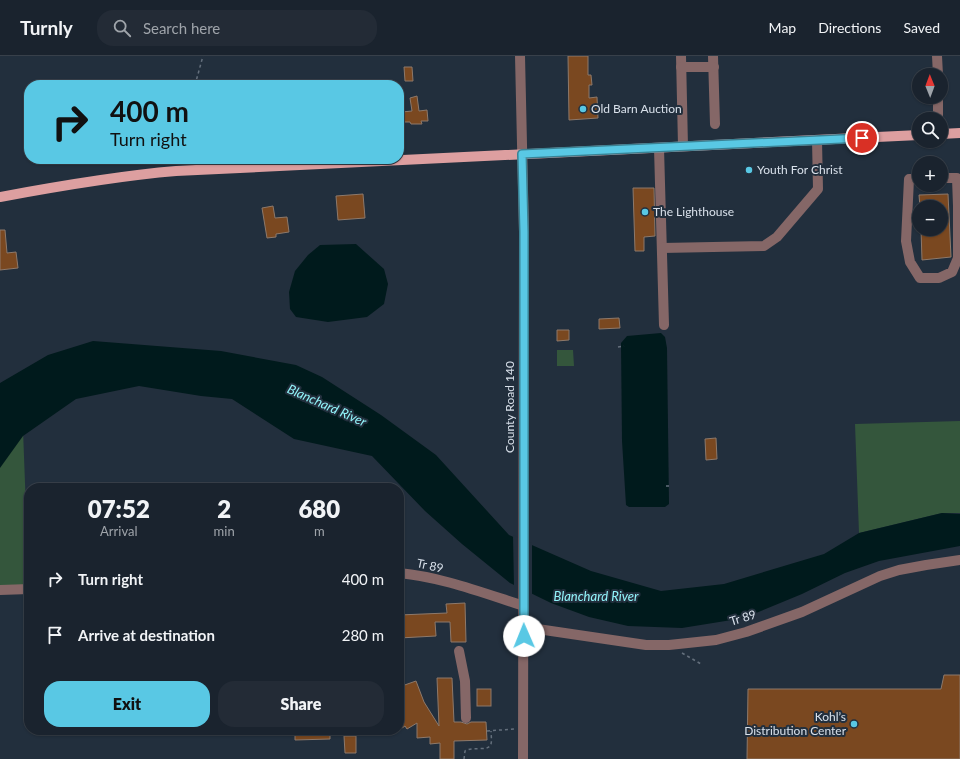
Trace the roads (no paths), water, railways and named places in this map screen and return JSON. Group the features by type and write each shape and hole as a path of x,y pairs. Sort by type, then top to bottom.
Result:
{"main road":[{"path":"948,134 960,133"},
{"path":"404,159 912,135"},
{"path":"0,197 73,183 127,175 302,164"}],"street":[{"name":"County Road 140","path":"520,56 524,232 524,759"},
{"path":"681,56 683,146"},
{"path":"714,56 715,124"},
{"path":"938,56 938,68"},
{"path":"681,67 714,67"},
{"path":"662,248 764,246 778,237 818,189 817,140"},
{"path":"659,148 664,325"},
{"path":"912,179 909,179 906,241 910,262 920,278 939,278 952,272 958,258 957,178 948,178"},
{"name":"Tr 89","path":"524,627 646,645 669,645 716,640 746,632 802,612 880,576 926,564 960,560"},
{"name":"Tr 89","path":"404,574 524,602"},
{"path":"0,590 24,589"},
{"path":"459,651 465,681 466,718"}],"water":[{"path":"356,244 384,269 388,284 384,304 367,317 328,322 296,317 290,309 289,292 295,271 308,255 320,245"},
{"path":"661,333 665,337 667,348 669,504 665,507 629,507 626,505 622,441 621,343 627,336"},
{"name":"Blanchard River","path":"93,341 221,351 296,365 322,377 381,415 436,455 509,535 591,571 661,591 724,584 824,554 859,533 942,513 960,514 960,546 879,561 845,573 802,594 744,618 682,628 628,626 589,617 551,603 510,583 462,544 425,511 404,489 404,483 398,483 372,456 294,439 232,399 201,396 139,386 76,399 23,436 0,468 0,383 48,355"}],"place":[{"name":"Old Barn Auction","path":"583,109"},
{"name":"Youth For Christ","path":"749,170"},
{"name":"The Lighthouse","path":"645,212"},
{"name":"Kohl’s Distribution Center","path":"854,724"}]}
